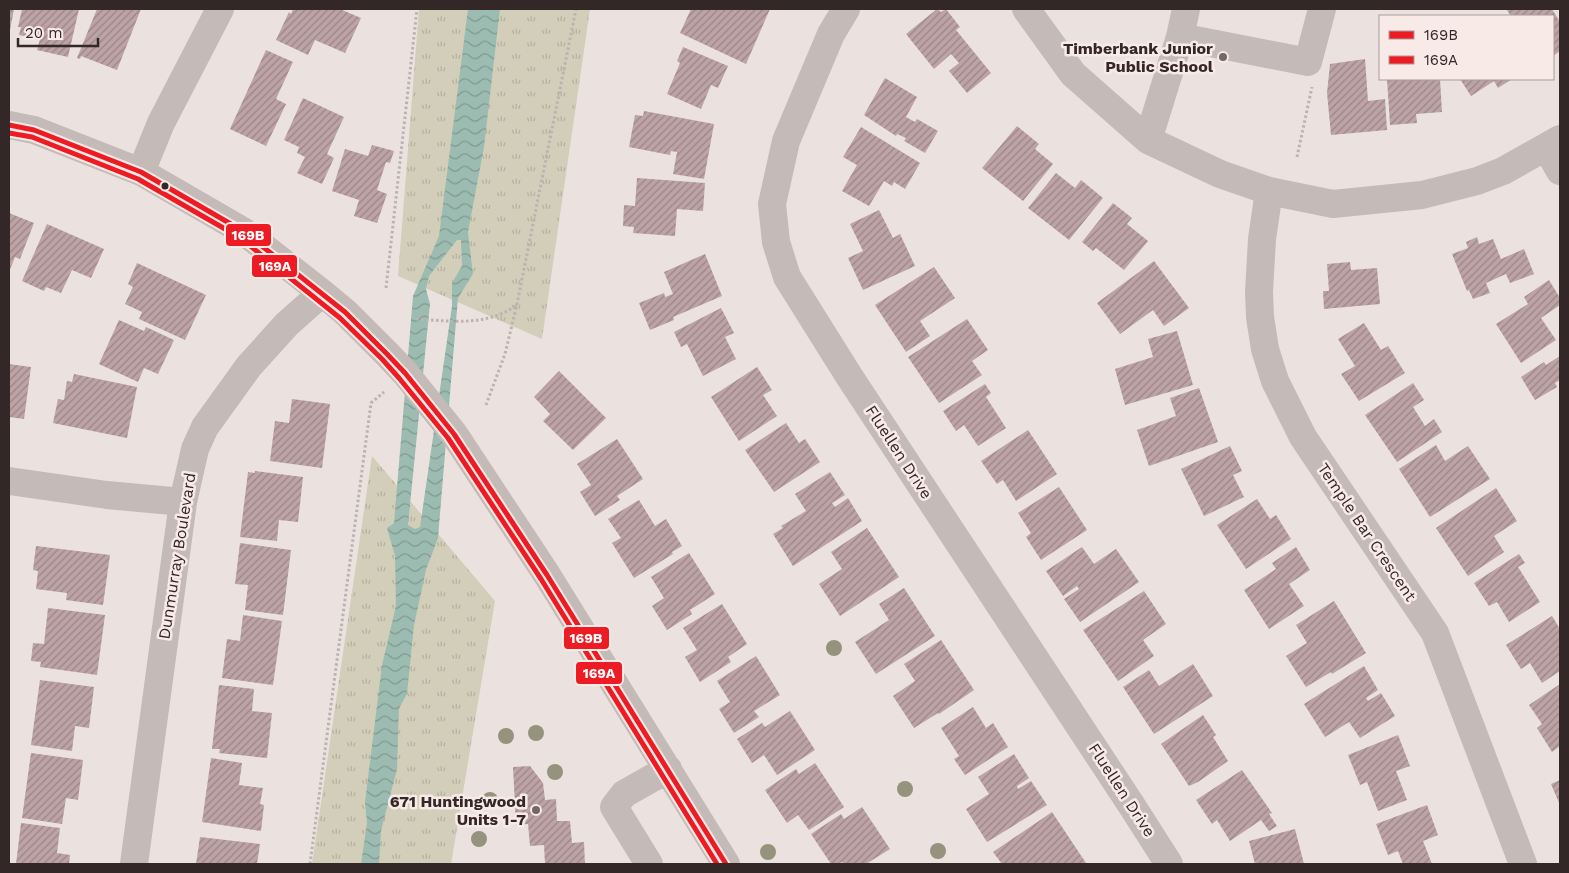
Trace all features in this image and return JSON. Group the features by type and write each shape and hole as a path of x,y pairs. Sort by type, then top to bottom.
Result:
{"street":[{"path":"141,172 161,123 220,9"},
{"name":"Fluellen Drive","path":"846,9 831,34 786,141 772,204 776,242 787,277 849,376 1127,797 1169,864"},
{"path":"1026,9 1073,74 1148,140 1220,174 1268,191 1333,204 1422,195 1476,181 1503,171 1553,143 1560,171"},
{"path":"1148,140 1180,37 1186,9"},
{"path":"1180,37 1308,62 1322,9"},
{"path":"9,125 34,130 141,172 243,231 345,312 405,373 454,434 547,575 726,864"},
{"name":"Temple Bar Crescent","path":"1268,191 1258,292 1265,349 1275,381 1303,436 1435,633 1523,864"},
{"name":"Dunmurray Boulevard","path":"134,864 183,502 195,448 205,427 249,366 287,324 322,293"},
{"path":"9,481 107,495 183,502"},
{"path":"649,864 614,807 624,794 668,769"}],"path":[{"path":"386,288 417,9"},
{"path":"486,405 505,354 517,304 576,9"},
{"path":"416,319 479,321 500,314 517,304"},
{"path":"310,864 372,403 405,373"}],"green space":[{"path":"419,9 590,9 542,339 398,276"},
{"path":"372,456 495,601 451,864 312,864"}],"water":[{"path":"468,9 500,9 484,147 468,232 473,274 458,298 438,538 426,570 414,625 407,694 399,708 397,769 381,831 379,864 361,864 367,823 365,802 382,665 396,606 395,556 387,528 394,523 413,296 439,236","holes":["457,240 461,240 462,266 452,283 452,306 420,527 415,529 408,525 430,304 426,289 429,276"]}],"building":[{"path":"9,9 14,9 10,30 9,30"},
{"path":"22,9 79,9 68,57 37,50 40,39 19,35 21,27 18,27"},
{"path":"97,9 141,9 117,70 81,56 80,59 77,58"},
{"path":"293,9 340,9 361,18 345,53 315,40 308,55 276,40 289,12 291,14"},
{"path":"691,9 770,9 746,64 680,33"},
{"path":"937,9 941,12 946,9 960,27 956,30 991,73 967,93 949,71 959,63 951,54 934,69 906,34"},
{"path":"1506,9 1552,9 1560,22 1560,51 1554,55 1554,15 1510,15"},
{"path":"683,47 728,66 718,88 711,85 701,109 667,94 680,63 677,61"},
{"path":"266,50 293,62 276,99 286,104 266,146 230,129"},
{"path":"1365,59 1368,101 1385,99 1387,130 1331,135 1327,93 1330,64"},
{"path":"885,78 917,97 906,117 915,122 917,119 938,131 925,153 904,141 906,138 897,134 896,136 864,115"},
{"path":"1387,80 1440,80 1442,112 1416,114 1417,123 1390,125"},
{"path":"1461,80 1510,80 1498,88 1494,81 1471,96"},
{"path":"303,98 344,117 327,154 334,158 322,184 297,173 305,157 297,153 299,147 284,140"},
{"path":"644,111 714,124 704,179 673,174 677,152 671,151 670,155 629,147 635,115 643,116"},
{"path":"1017,126 1039,144 1035,149 1053,164 1023,201 982,168"},
{"path":"861,127 920,163 905,189 894,182 892,186 884,181 869,206 842,191 857,165 843,157"},
{"path":"372,145 394,151 390,163 386,162 377,190 387,194 377,223 354,216 359,200 332,191 345,149 368,156"},
{"path":"1056,173 1075,188 1081,180 1103,198 1069,240 1028,208"},
{"path":"637,178 705,183 703,211 677,209 675,236 633,233 634,227 623,226 624,205 635,206"},
{"path":"1113,203 1132,218 1127,224 1148,241 1124,270 1096,248 1093,251 1082,242"},
{"path":"879,210 893,238 900,234 915,266 863,290 848,258 863,251 850,224"},
{"path":"9,213 34,223 20,259 15,257 9,272"},
{"path":"47,224 104,249 91,278 72,270 61,293 46,287 44,291 22,281"},
{"path":"1477,237 1479,244 1493,239 1501,259 1524,249 1534,274 1510,283 1506,274 1486,283 1490,293 1473,299 1469,290 1467,291 1452,254 1468,248 1466,242"},
{"path":"705,254 722,296 673,317 674,320 650,330 639,303 664,293 665,297 673,294 664,272"},
{"path":"1154,261 1189,308 1164,326 1153,310 1120,334 1097,303"},
{"path":"1350,262 1351,270 1377,268 1380,304 1324,309 1323,291 1329,291 1327,264"},
{"path":"137,263 206,295 185,340 139,319 142,312 125,304 133,287 128,284"},
{"path":"934,267 955,298 920,321 930,336 906,352 875,305"},
{"path":"1549,280 1560,298 1560,305 1541,318 1556,340 1521,363 1496,324 1528,304 1524,297"},
{"path":"721,308 734,333 725,337 736,359 703,376 687,344 681,347 674,332"},
{"path":"967,319 988,350 972,361 982,375 939,403 908,357"},
{"path":"119,320 144,331 146,327 174,340 158,374 144,368 138,382 99,364"},
{"path":"1364,323 1381,350 1388,346 1405,373 1359,401 1341,374 1355,366 1338,339"},
{"path":"1177,331 1193,385 1125,405 1115,369 1153,357 1148,339"},
{"path":"1560,356 1560,380 1555,383 1557,387 1535,400 1521,377 1544,362 1546,365"},
{"path":"9,364 31,367 24,419 9,417"},
{"path":"757,367 772,390 763,395 777,416 739,441 711,397"},
{"path":"559,371 606,418 573,450 543,421 550,414 534,397"},
{"path":"74,374 137,387 127,438 53,423 58,399 64,400 67,381 72,382"},
{"path":"1413,383 1424,400 1413,407 1425,426 1434,419 1442,432 1397,462 1365,415"},
{"path":"985,384 991,393 986,397 1006,428 978,446 964,425 956,431 943,411"},
{"path":"1199,388 1218,442 1149,466 1137,430 1176,416 1170,398"},
{"path":"292,399 330,404 322,468 270,461 275,421 289,423"},
{"path":"786,423 799,443 805,439 820,462 774,492 745,450"},
{"path":"1028,430 1057,474 1016,501 1003,480 997,484 981,461"},
{"path":"617,439 643,479 617,496 620,500 595,516 580,492 591,485 577,464"},
{"path":"1436,445 1445,461 1468,446 1490,479 1430,517 1399,469"},
{"path":"1230,446 1242,471 1233,475 1244,497 1204,516 1181,469"},
{"path":"255,471 303,477 298,522 279,520 277,541 240,537 248,472 255,473"},
{"path":"830,472 845,495 832,503 835,507 848,498 862,521 793,566 773,534 783,528 781,526 806,511 795,494"},
{"path":"1059,487 1087,530 1041,560 1026,537 1031,533 1018,513"},
{"path":"1496,488 1517,521 1494,536 1504,552 1468,576 1436,528"},
{"path":"1257,499 1270,519 1276,515 1291,539 1246,569 1217,525"},
{"path":"639,500 655,526 666,519 682,546 672,552 673,554 634,578 612,543 621,538 608,519"},
{"path":"867,528 899,577 840,616 819,584 842,569 831,552"},
{"path":"240,543 291,550 283,615 245,610 248,585 235,584"},
{"path":"36,546 110,555 103,605 66,600 67,593 36,589 38,571 33,570"},
{"path":"1082,547 1094,564 1116,549 1139,582 1080,622 1064,599 1079,589 1077,586 1063,596 1046,571"},
{"path":"1296,547 1310,570 1289,584 1304,606 1269,629 1244,590 1276,569 1272,563"},
{"path":"689,553 715,594 690,610 692,614 667,630 652,606 664,598 651,577"},
{"path":"1519,554 1525,563 1518,567 1540,602 1509,622 1497,602 1489,606 1474,583"},
{"path":"904,588 935,636 876,674 855,642 889,620 879,604"},
{"path":"1144,591 1166,624 1143,640 1154,656 1118,681 1083,630"},
{"path":"1334,601 1366,653 1332,674 1331,672 1306,687 1286,656 1307,643 1296,625"},
{"path":"722,604 747,644 728,657 731,662 700,682 685,657 697,650 683,628"},
{"path":"48,608 105,615 97,675 40,667 41,662 31,661 33,643 44,644"},
{"path":"243,615 282,621 273,685 222,678 227,639 240,641"},
{"path":"1552,616 1560,629 1560,671 1542,683 1530,663 1521,669 1506,645"},
{"path":"941,640 974,690 939,714 914,728 893,696 915,681 904,664"},
{"path":"756,656 780,695 754,711 759,717 734,733 719,709 730,702 717,681"},
{"path":"1193,664 1213,696 1154,734 1123,687 1149,670 1159,686"},
{"path":"1364,666 1378,690 1366,698 1368,701 1381,693 1395,716 1360,738 1349,722 1325,737 1304,704"},
{"path":"40,680 94,687 89,728 75,726 72,751 31,745"},
{"path":"1560,684 1560,746 1552,752 1537,728 1542,724 1529,705"},
{"path":"219,685 254,689 252,711 272,713 267,758 219,753 220,749 212,749"},
{"path":"973,707 986,728 993,723 1008,747 965,775 954,759 959,756 941,728"},
{"path":"790,711 815,750 777,775 764,755 752,763 737,739 762,723 765,727"},
{"path":"1203,715 1216,735 1213,737 1228,761 1189,786 1161,744"},
{"path":"1398,735 1410,766 1396,771 1407,800 1378,811 1367,782 1360,785 1348,755"},
{"path":"31,753 83,760 78,800 66,798 62,824 22,818"},
{"path":"1014,754 1029,778 1017,786 1018,789 1031,781 1047,805 987,842 966,809 989,794 978,777"},
{"path":"211,758 242,763 239,785 263,788 260,804 264,805 261,831 202,822"},
{"path":"815,763 844,807 809,830 798,815 787,823 765,790 796,769 799,774"},
{"name":"671 Huntingwood Units 1-7","path":"530,766 543,783 545,800 556,799 557,821 570,821 572,843 584,842 585,864 545,864 544,845 530,846 528,824 516,825 513,767"},
{"path":"1242,770 1272,813 1269,814 1277,826 1269,831 1261,820 1230,841 1217,820 1212,824 1196,800"},
{"path":"1560,780 1560,805 1551,784"},
{"path":"1427,805 1438,835 1423,841 1432,864 1403,864 1398,851 1388,855 1376,824"},
{"path":"862,807 890,849 866,864 843,864 842,862 831,864 811,834 841,814 844,819"},
{"path":"1052,812 1086,863 1002,864 993,852"},
{"path":"21,823 60,828 57,853 70,855 69,864 16,864"},
{"path":"1295,829 1304,864 1255,864 1249,841"},
{"path":"200,837 260,844 257,864 196,864"}],"transit line":[{"name":"169B","path":"9,125 34,130 141,172 243,231 345,312 387,354 405,373 454,434 547,575 726,864"},
{"name":"169A","path":"9,133 32,137 138,179 239,237 340,318 382,359 448,438 541,579 717,864"}],"place":[{"name":"Timberbank Junior Public School","path":"1223,57"},
{"name":"671 Huntingwood Units 1-7","path":"536,810"}]}
